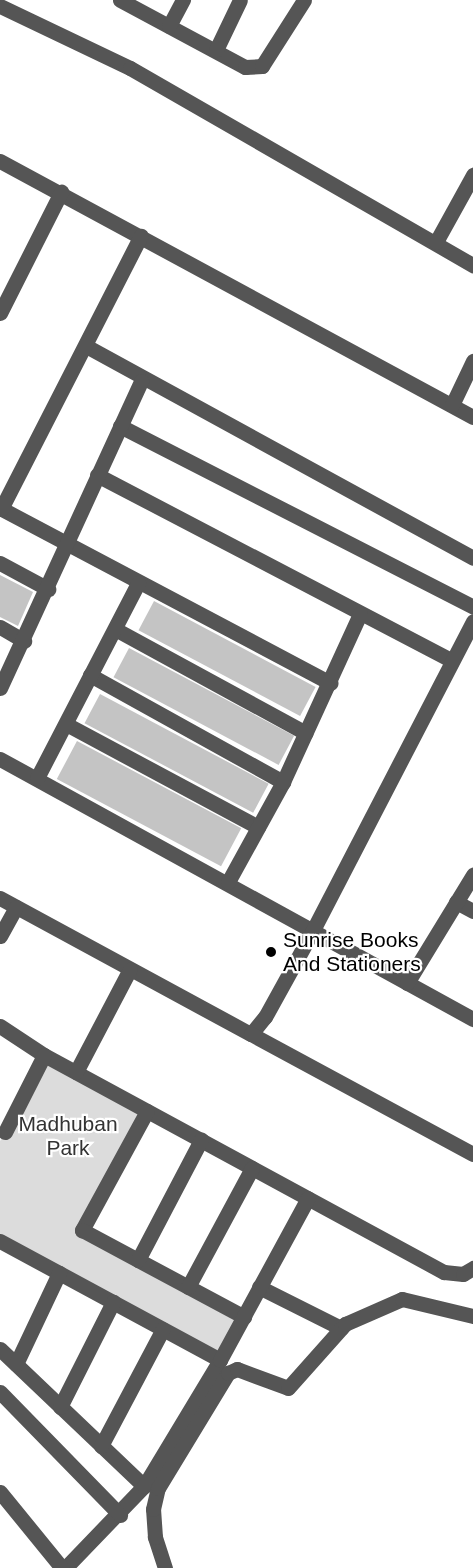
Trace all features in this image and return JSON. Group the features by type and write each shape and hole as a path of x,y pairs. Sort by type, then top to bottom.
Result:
{"street":[{"path":"169,26 183,0"},
{"path":"216,50 240,0"},
{"path":"123,1 246,67 262,66 304,0"},
{"path":"10,5 130,68 473,265"},
{"path":"0,161 473,417"},
{"path":"436,242 473,175"},
{"path":"0,313 61,192"},
{"path":"141,236 0,508 65,545 330,683"},
{"path":"86,346 141,381 473,558"},
{"path":"452,405 473,361"},
{"path":"0,687 48,589 65,545 141,381"},
{"path":"120,426 473,608"},
{"path":"97,475 451,660"},
{"path":"0,563 48,589"},
{"path":"37,778 138,583"},
{"path":"228,882 283,782 360,614"},
{"path":"251,1034 265,1017 312,932 473,621"},
{"path":"0,627 24,641"},
{"path":"115,629 306,734"},
{"path":"90,675 283,782"},
{"path":"66,723 258,827"},
{"path":"0,759 228,882 312,932 473,1019"},
{"path":"408,983 473,875"},
{"path":"0,898 473,1155"},
{"path":"456,902 473,911"},
{"path":"0,936 16,907"},
{"path":"76,1072 130,969"},
{"path":"0,1026 44,1055 444,1272 463,1274 473,1268"},
{"path":"2,1134 44,1055"},
{"path":"147,1111 82,1230 244,1317"},
{"path":"138,1260 201,1140"},
{"path":"188,1287 252,1168"},
{"path":"0,1492 71,1566 120,1515 144,1486 220,1360 308,1198"},
{"path":"0,1241 220,1360"},
{"path":"16,1364 59,1273"},
{"path":"259,1287 341,1328"},
{"path":"165,1568 155,1537 153,1509 158,1488 217,1388 237,1369 288,1388 341,1328 402,1299 473,1316"},
{"path":"60,1407 114,1302"},
{"path":"101,1446 163,1329"},
{"path":"0,1349 144,1486"},
{"path":"0,1392 120,1515"}],"green space":[{"name":"Madhuban Park","path":"44,1055 147,1111 83,1230 244,1317 220,1360 0,1241 0,1141"}],"building":[{"path":"0,575 33,592 18,626 0,617"},
{"path":"154,601 316,687 300,716 139,630"},
{"path":"129,648 294,736 279,765 114,677"},
{"path":"100,694 269,784 253,813 85,723"},
{"path":"77,741 241,828 221,866 57,779"}],"place":[{"name":"Sunrise Books And Stationers","path":"271,952"}]}
